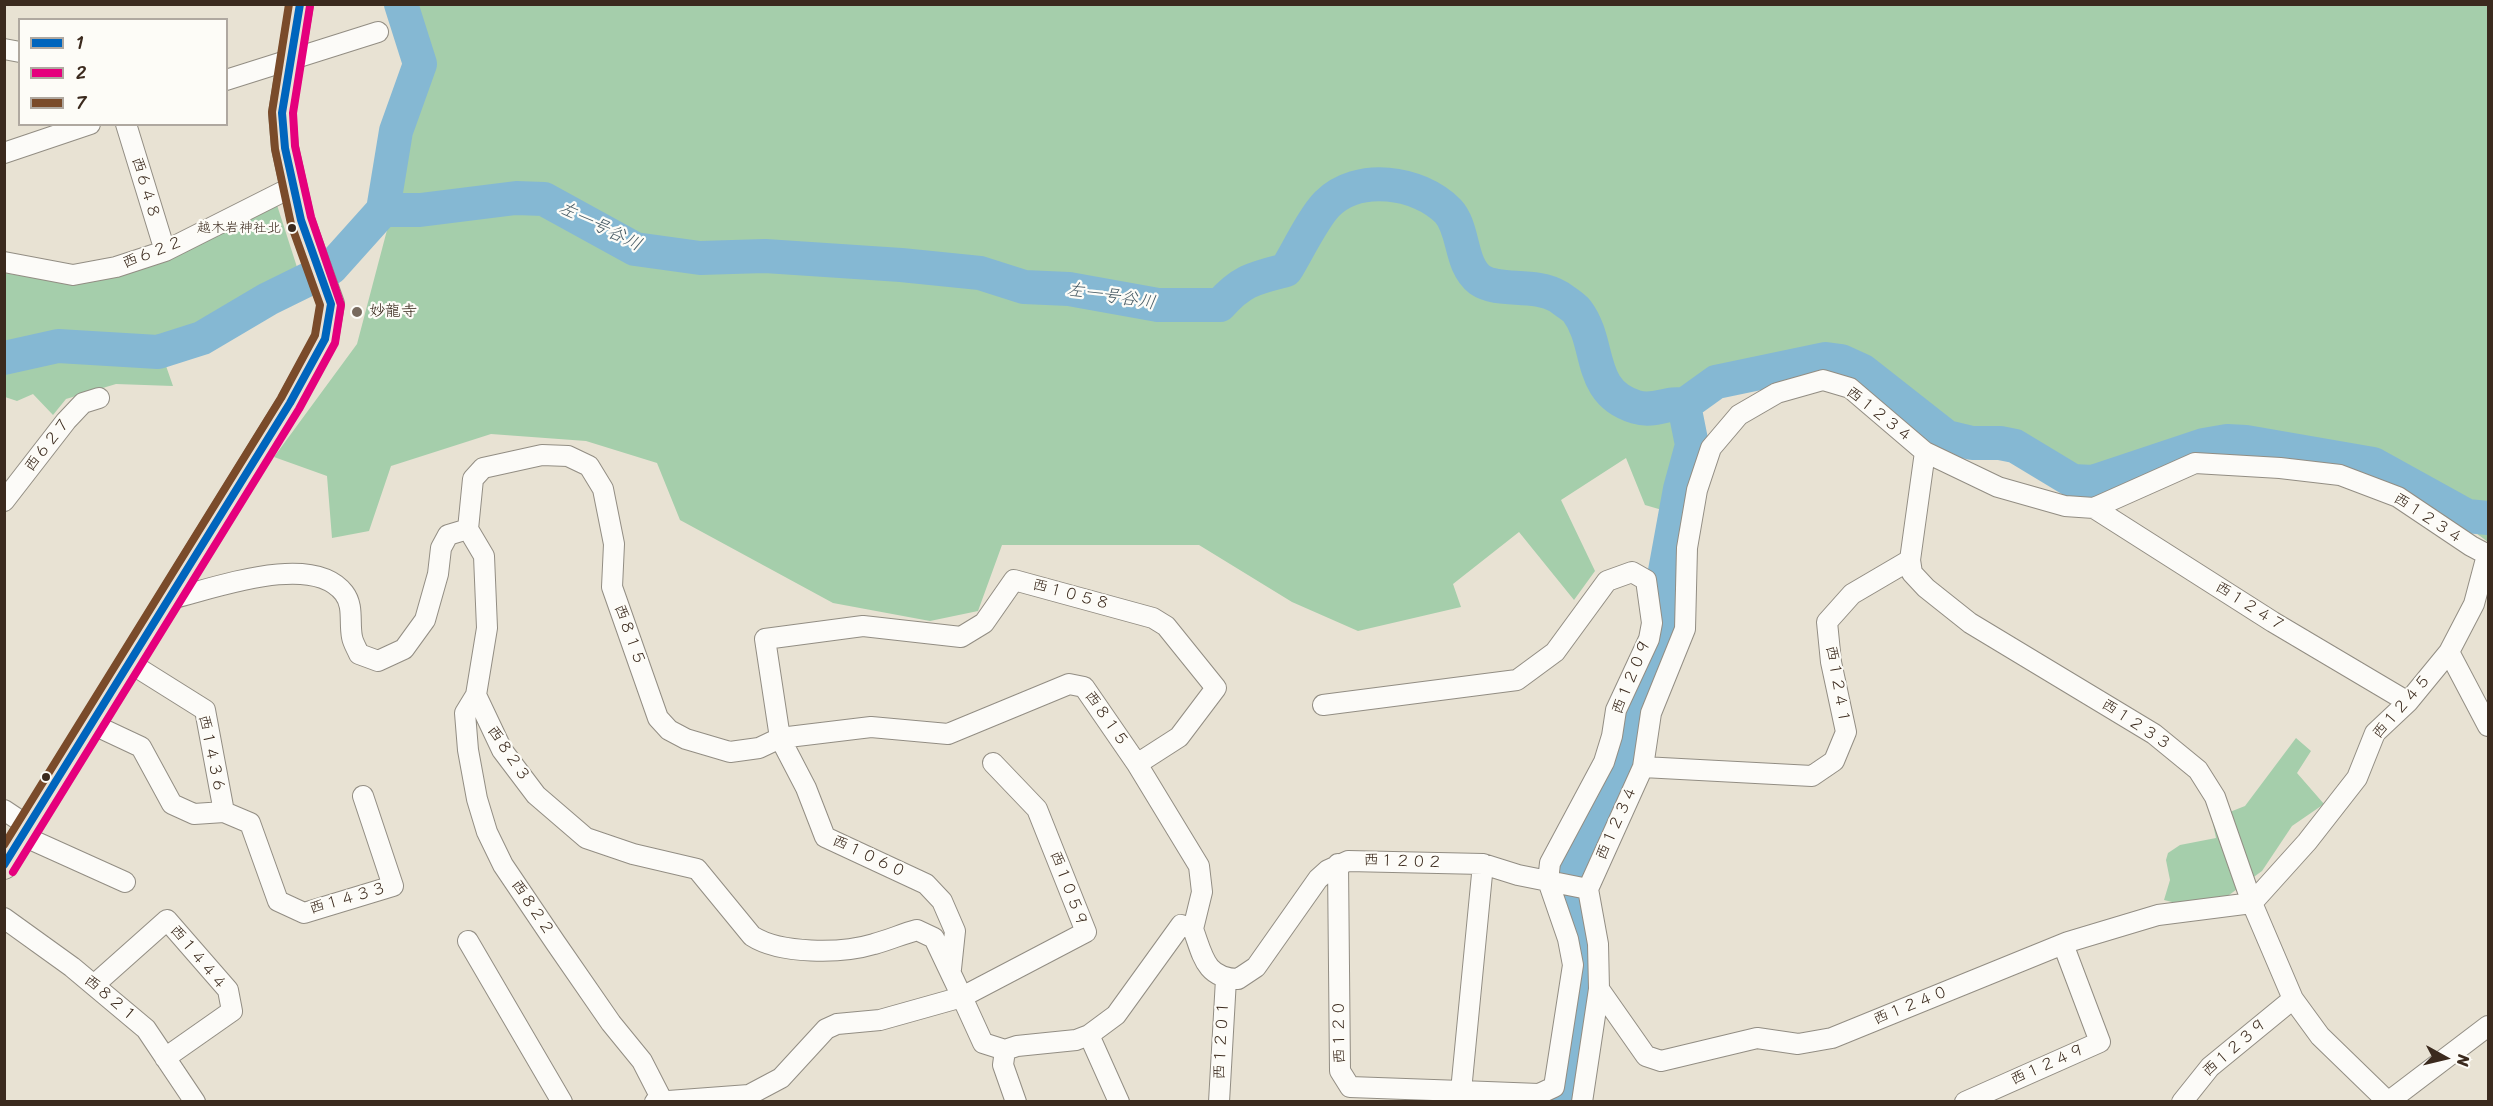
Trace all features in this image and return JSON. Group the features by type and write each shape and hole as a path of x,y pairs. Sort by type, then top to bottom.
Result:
{"main road":[{"path":"4,866 291,403 325,339 331,304 301,220 292,187 282,113 300,4"}],"street":[{"path":"228,79 378,32"},
{"path":"4,153 84,126"},
{"name":"西６４８","path":"127,126 165,251"},
{"name":"西６２２","path":"4,262 73,274 116,267 165,251 292,187"},
{"name":"西１２３４","path":"1566,885 1643,767 1651,713 1685,629 1687,548 1697,490 1711,448 1739,415 1777,393 1823,380 1850,388 1925,452 1998,487 2065,506 2094,508 2195,463 2280,468 2340,475 2398,497 2488,555"},
{"name":"西６２７","path":"4,501 66,421 83,403 99,398"},
{"path":"1910,560 1925,452"},
{"name":"西８１５","path":"468,529 473,479 483,468 542,455 568,456 589,466 603,489 614,544 612,588 658,718 669,730 686,739 729,752 759,748 780,738 871,727 948,734 1069,684 1084,687 1137,764 1200,866 1202,892 1192,929"},
{"name":"西１２４７","path":"2094,508 2273,622 2408,702"},
{"path":"170,599 283,572 328,578 345,594 352,614 352,638 359,654 378,661 404,649 425,620 438,574 441,548 448,535 468,529 484,556 487,628 476,695"},
{"name":"西１２４５","path":"2252,903 2307,842 2357,778 2375,734 2408,702 2449,652 2474,604 2488,555"},
{"name":"西１２４１","path":"1643,767 1812,776 1834,761 1846,732 1830,662 1827,622 1852,594 1910,560"},
{"name":"西１２３３","path":"1910,560 1912,573 1926,588 1970,623 2154,734 2199,770 2216,797 2252,903 2293,999 2320,1036 2388,1101"},
{"name":"西１２０９","path":"1323,705 1517,680 1555,652 1607,581 1632,572 1646,580 1652,623 1649,639 1616,710 1612,736 1604,762 1550,863 1566,885"},
{"name":"西１０５８","path":"780,738 765,639 863,626 961,637 984,623 1014,580 1153,618 1166,626 1215,688 1179,737 1137,764"},
{"path":"2449,652 2488,726"},
{"name":"西１４３６","path":"130,663 205,710 224,812"},
{"name":"西８２３","path":"476,695 502,750 536,795 586,838 633,854 698,869 752,936 764,943 782,948 847,949 874,944 918,930 934,938 951,969 962,997"},
{"name":"西８２２","path":"476,695 465,713 468,750 477,799 487,832 503,865 555,942 611,1023 642,1061 658,1101"},
{"name":"西１４３３","path":"92,724 141,747 172,804 194,814 224,812 250,823 278,901 304,913 393,886 363,796"},
{"name":"西１０６０","path":"780,738 806,788 825,837 926,884 942,901 955,931 951,969"},
{"name":"西１０５９","path":"962,997 1086,932 1037,809 993,763"},
{"path":"4,810 25,831 124,882"},
{"name":"西１２０２","path":"1226,979 1238,980 1256,967 1318,879 1338,864 1361,859 1483,864 1566,885"},
{"name":"西１２０","path":"1338,864 1340,1071 1350,1087 1539,1094 1554,1087 1573,965 1568,939 1566,885"},
{"path":"1461,1091 1483,864"},
{"path":"1566,885 1598,944 1599,988 1582,1101"},
{"name":"西１２４０","path":"1599,988 1646,1056 1661,1061 1757,1038 1798,1044 1832,1038 2062,944 2158,915 2252,903"},
{"name":"西８２１","path":"4,918 94,986 146,1029 195,1101"},
{"name":"西１４４４","path":"94,986 167,920 228,990 232,1011 165,1058"},
{"path":"658,1101 749,1095 780,1078 826,1029 837,1024 880,1020 962,997 983,1043 1005,1050 1017,1046 1076,1040 1089,1035 1116,1015 1181,925 1192,929 1210,969 1217,976 1226,979"},
{"path":"468,941 562,1101"},
{"name":"西１２４９","path":"1965,1101 2100,1042 2062,944"},
{"name":"西１２０１","path":"1219,1101 1226,979"},
{"name":"西１２３９","path":"2182,1101 2210,1067 2293,999"},
{"path":"2388,1101 2488,1026"},
{"path":"1089,1035 1119,1101"},
{"path":"1005,1050 1003,1065 1016,1101"}],"green space":[{"path":"398,5 2488,5 2488,542 2425,495 2307,465 2202,455 2100,490 2006,437 1966,433 1817,355 1674,412 1685,448 1669,512 1645,505 1626,458 1561,500 1595,571 1574,600 1519,532 1453,584 1461,607 1358,631 1292,602 1199,545 1002,545 978,611 930,621 833,603 680,520 657,463 586,441 491,434 391,466 369,531 332,538 327,476 274,457 357,344 411,139"},
{"path":"277,205 305,292 165,363 173,386 116,384 66,399 53,415 33,394 17,401 5,397 4,273 73,284"},
{"path":"2296,738 2311,751 2297,773 2324,804 2292,826 2262,871 2229,895 2203,905 2184,905 2164,900 2170,880 2166,860 2168,853 2180,845 2216,838 2212,819 2245,806"}],"waterway":[{"path":"4,358 58,346 158,352 202,338 268,299 331,268 383,210 396,131 420,64 401,4"},
{"name":"左一号谷川","path":"383,210 420,210 516,198 544,199 635,249 700,258 765,256 901,265 980,273 1024,287 1069,289 1158,305 1220,305 1242,285 1286,270 1317,217 1327,204 1340,194 1371,185 1405,187 1421,193 1448,211 1457,227 1469,265 1480,280 1497,286 1549,292 1575,309 1585,324 1602,379 1609,390 1620,400 1636,407 1649,409 1672,404 1684,405"},
{"path":"1561,1102 1568,1083 1582,999 1583,964 1566,903 1571,864 1610,796 1638,698 1667,637 1665,571 1680,489 1692,445 1684,405 1716,382 1826,359 1841,361 1863,371 1947,437 1972,443 2000,443 2015,446 2073,481 2093,482 2204,445 2227,441 2246,442 2373,464 2467,516 2488,518"}],"transit line":[{"name":"7","path":"4,845 281,398 315,335 320,305 291,224 275,149 272,112 289,4"},
{"name":"1","path":"4,865 290,403 325,339 331,304 301,220 285,148 282,113 300,4"},
{"name":"2","path":"13,872 299,409 335,343 341,305 311,217 295,146 293,113 310,6"}],"place":[{"name":"越木岩神社北","path":"292,228"},
{"name":"妙龍寺","path":"357,312"}]}
